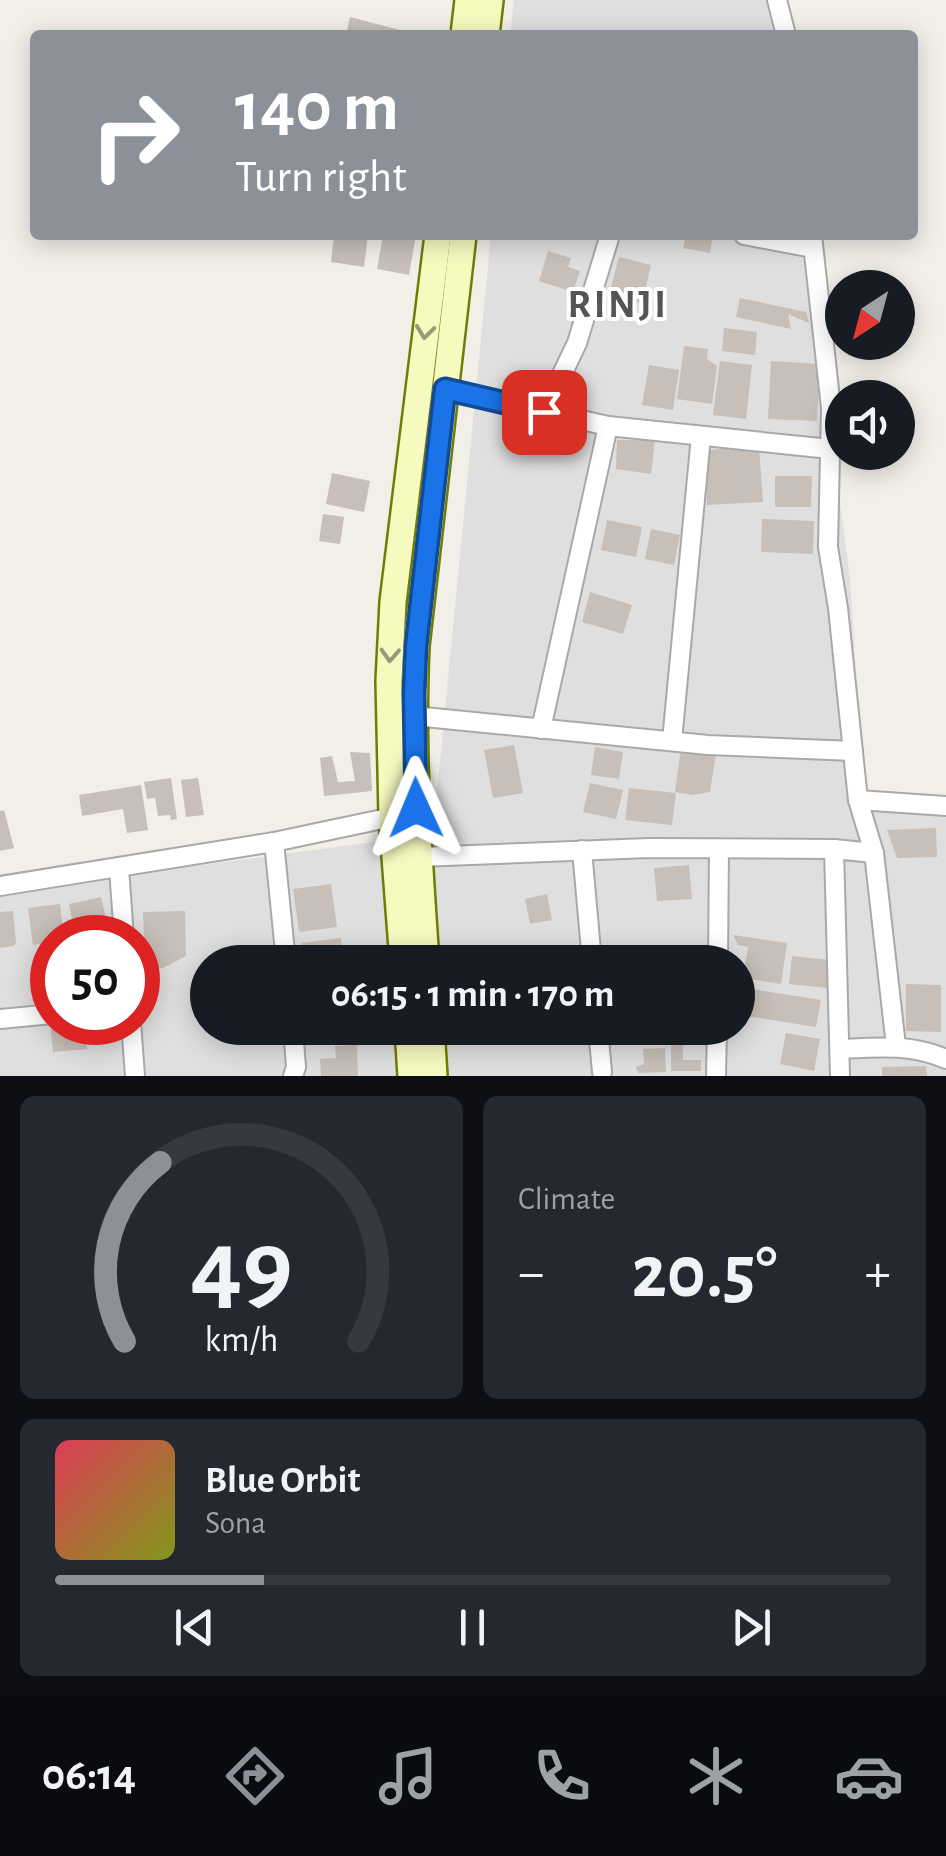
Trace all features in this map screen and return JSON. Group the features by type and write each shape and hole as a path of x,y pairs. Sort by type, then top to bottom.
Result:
{"main road":[{"path":"465,30 468,0"},
{"path":"487,30 490,0"},
{"path":"421,945 392,816 389,682 393,602 437,240"},
{"path":"406,945 419,856 416,646 462,240"},
{"path":"409,1045 411,1076"},
{"path":"432,1045 434,1076"}],"street":[{"path":"777,0 785,30"},
{"path":"544,412 577,344 608,240"},
{"path":"813,241 827,380"},
{"path":"445,389 608,426 825,449"},
{"path":"541,729 608,426"},
{"path":"672,741 701,436"},
{"path":"830,470 828,547 858,800 874,854 896,1046"},
{"path":"414,716 672,741 853,751"},
{"path":"858,800 946,806"},
{"path":"0,886 274,842 392,816"},
{"path":"274,842 284,945"},
{"path":"419,856 834,848 874,854"},
{"path":"834,848 840,1076"},
{"path":"718,945 720,849"},
{"path":"582,850 590,945"},
{"path":"119,868 122,915"},
{"path":"0,1019 30,1016"},
{"path":"133,1045 136,1076"},
{"path":"293,1076 294,1045"},
{"path":"600,1045 602,1072"},
{"path":"716,1076 717,1045"},
{"path":"841,1049 896,1046 946,1059"}],"shaded area":[{"path":"514,0 785,0 788,30 511,30"},
{"path":"491,240 809,240 825,392 825,470 835,470 850,578 863,793 946,802 946,1076 0,1076 0,892 433,834"}],"building":[{"path":"350,17 400,30 347,30"},
{"path":"333,240 367,240 364,267 331,262"},
{"path":"382,240 415,240 409,275 377,269"},
{"path":"685,240 712,240 710,253 683,248"},
{"path":"548,251 571,258 568,267 580,271 573,292 539,281"},
{"path":"619,257 651,265 645,290 653,292 650,306 609,295"},
{"path":"740,298 806,312 809,323 788,314 791,329 736,317"},
{"path":"724,328 757,332 755,355 722,351"},
{"path":"684,346 708,349 707,359 717,366 712,404 677,399"},
{"path":"720,361 752,365 746,419 713,415"},
{"path":"771,361 820,364 817,421 768,419"},
{"path":"649,365 679,370 673,410 642,405"},
{"path":"617,440 655,440 651,474 616,469"},
{"path":"759,447 763,502 707,505 704,450"},
{"path":"332,473 370,481 364,512 326,504"},
{"path":"775,476 812,476 811,507 775,507"},
{"path":"323,514 344,517 340,544 319,541"},
{"path":"762,519 814,521 813,554 761,552"},
{"path":"607,520 642,527 636,557 601,550"},
{"path":"651,529 680,535 674,565 645,559"},
{"path":"590,592 632,605 623,634 582,622"},
{"path":"514,745 523,793 493,798 484,750"},
{"path":"595,747 623,752 619,779 591,775"},
{"path":"681,748 716,753 710,792 675,792"},
{"path":"350,752 370,753 372,791 324,796 320,758 332,756 338,782 355,781"},
{"path":"171,778 177,819 171,820 170,815 158,816 155,798 147,799 144,782"},
{"path":"198,778 204,815 186,817 181,780"},
{"path":"590,783 623,790 616,819 583,812"},
{"path":"141,785 148,830 127,833 123,809 82,816 79,795"},
{"path":"629,788 676,793 672,825 625,820"},
{"path":"4,810 14,848 0,851 0,811"},
{"path":"936,828 937,857 897,858 887,830"},
{"path":"689,865 692,899 657,901 654,868"},
{"path":"331,884 337,927 299,932 293,889"},
{"path":"547,894 552,920 530,924 525,899"},
{"path":"101,897 105,915 71,915 69,904"},
{"path":"60,904 61,915 30,915 30,923 28,908"},
{"path":"13,911 16,943 0,948 0,912"},
{"path":"185,911 186,956 160,968 160,915 143,912"},
{"path":"733,935 787,943 781,984 755,980 755,945 738,945"},
{"path":"341,938 342,945 301,945"},
{"path":"792,956 830,960 827,988 789,984"},
{"path":"906,984 941,985 941,1032 906,1031"},
{"path":"755,990 821,1000 816,1027 755,1017"},
{"path":"786,1033 820,1039 814,1071 780,1064"},
{"path":"52,1045 87,1045 87,1049 53,1052"},
{"path":"357,1045 358,1076 321,1076 320,1059 336,1058 335,1046"},
{"path":"671,1045 683,1045 683,1060 701,1060 701,1071 671,1071"},
{"path":"665,1048 666,1072 638,1073 636,1067 644,1064 643,1049"},
{"path":"926,1066 927,1076 882,1076 882,1067"}],"district":[{"name":"RINJI","path":"618,305"}],"route":[{"path":"416,808 416,646 445,389 544,412"}]}
